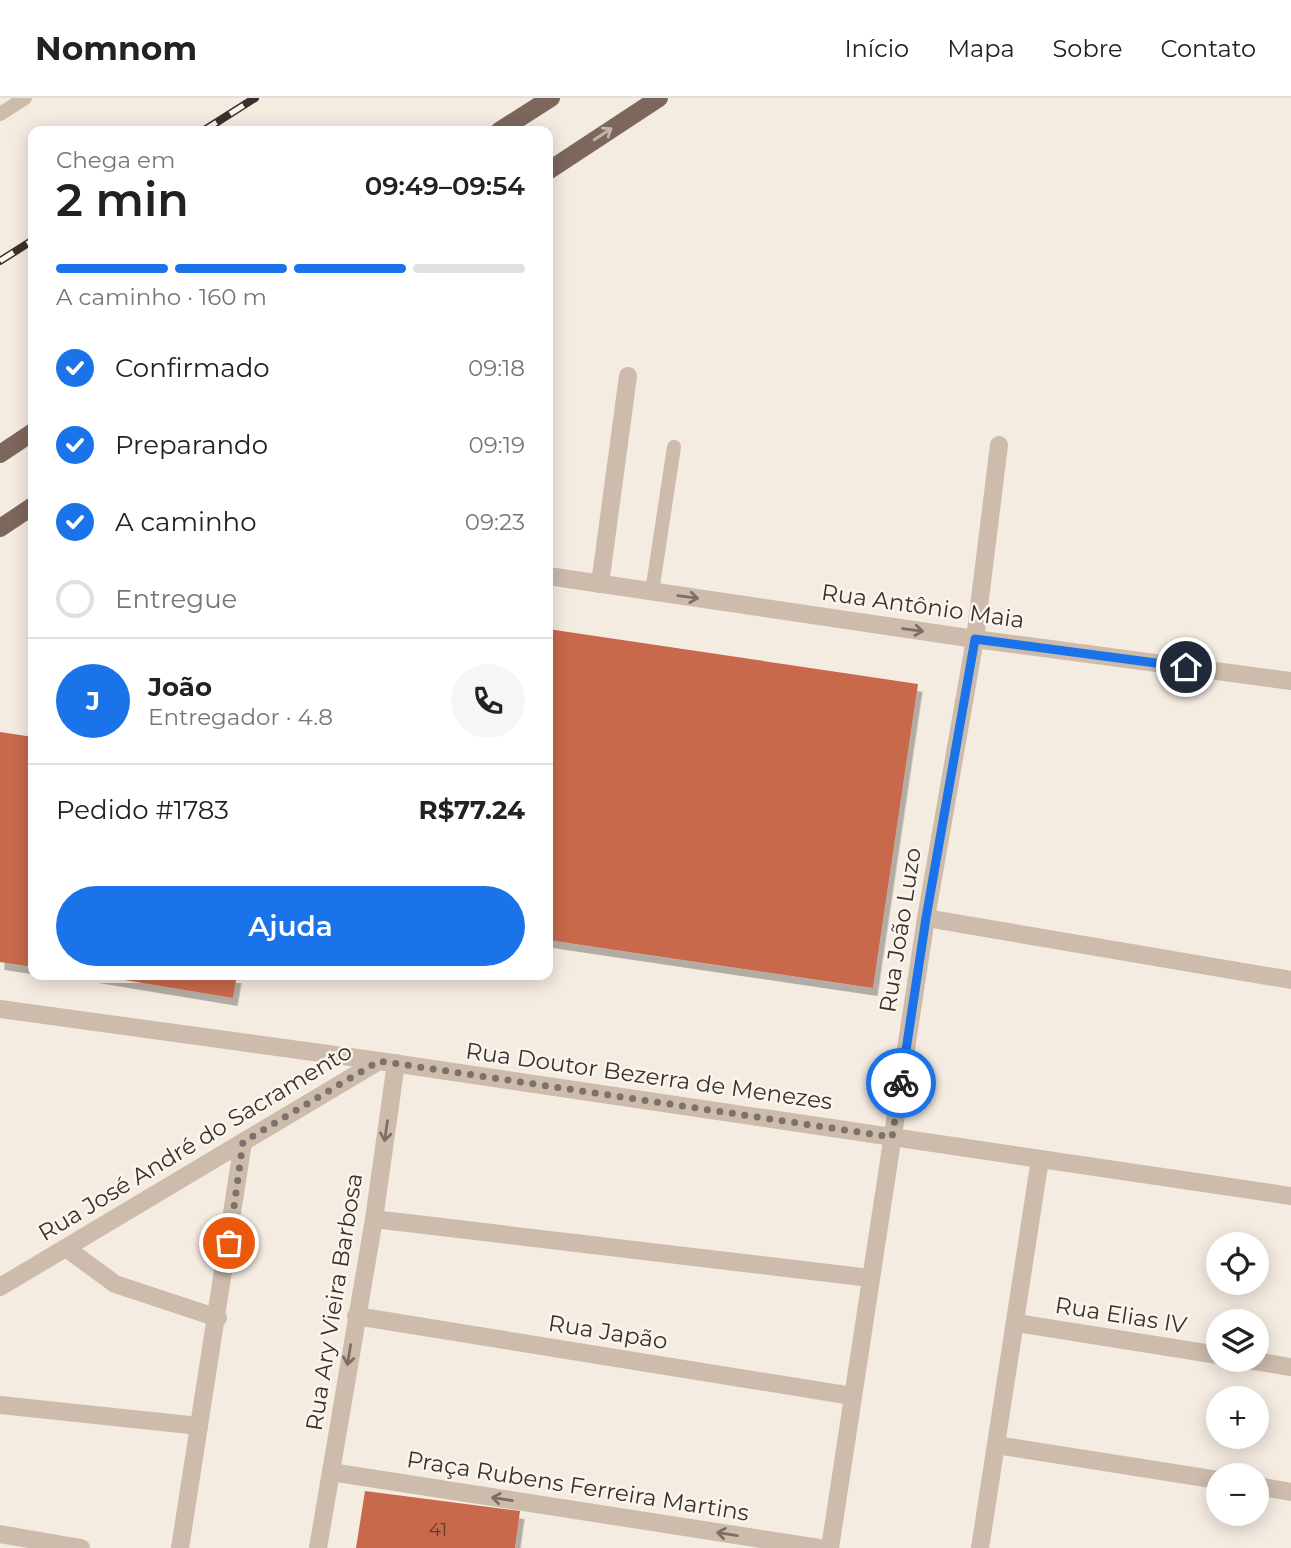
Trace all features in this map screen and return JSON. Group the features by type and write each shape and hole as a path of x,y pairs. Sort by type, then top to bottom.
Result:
{"main road":[{"path":"507,126 551,98"},
{"path":"553,168 659,98"},
{"path":"0,454 28,435"},
{"path":"0,528 28,509"}],"street":[{"path":"600,584 628,376"},
{"name":"Rua João Luzo","path":"830,1548 926,918 975,639 999,445"},
{"name":"Rua Antônio Maia","path":"553,577 975,639 1291,681"},
{"path":"926,918 1291,980"},
{"name":"Rua Doutor Bezerra de Menezes","path":"0,1009 388,1062 1291,1196"},
{"name":"Rua José André do Sacramento","path":"0,1287 243,1142 388,1062"},
{"name":"Rua Ary Vieira Barbosa","path":"318,1548 374,1219 388,1062"},
{"path":"180,1548 218,1318 243,1142"},
{"path":"980,1548 1040,1159"},
{"path":"374,1219 870,1278"},
{"path":"66,1248 115,1284 218,1318"},
{"name":"Rua Japão","path":"356,1316 852,1396"},
{"name":"Rua Elias IV","path":"1016,1323 1206,1353"},
{"path":"1269,1364 1291,1367"},
{"path":"0,1405 200,1426"},
{"path":"996,1444 1206,1478"},
{"name":"Praça Rubens Ferreira Martins","path":"331,1472 819,1548"},
{"path":"1269,1488 1291,1492"},
{"path":"0,1534 81,1548"}],"lane":[{"path":"0,114 25,98"},
{"path":"652,592 674,447"}],"building":[{"path":"553,630 918,684 873,988 553,941"},
{"path":"0,732 28,736 28,966 0,962"},
{"path":"124,980 236,980 233,998"},
{"path":"365,1491 520,1511 515,1548 356,1548"}],"railway":[{"path":"211,126 255,98"},
{"path":"0,261 28,243"}],"way so far":[{"path":"229,1243 243,1142 379,1061 892,1137 901,1083"}],"route":[{"path":"901,1083 926,918 975,639 1186,667"}]}
